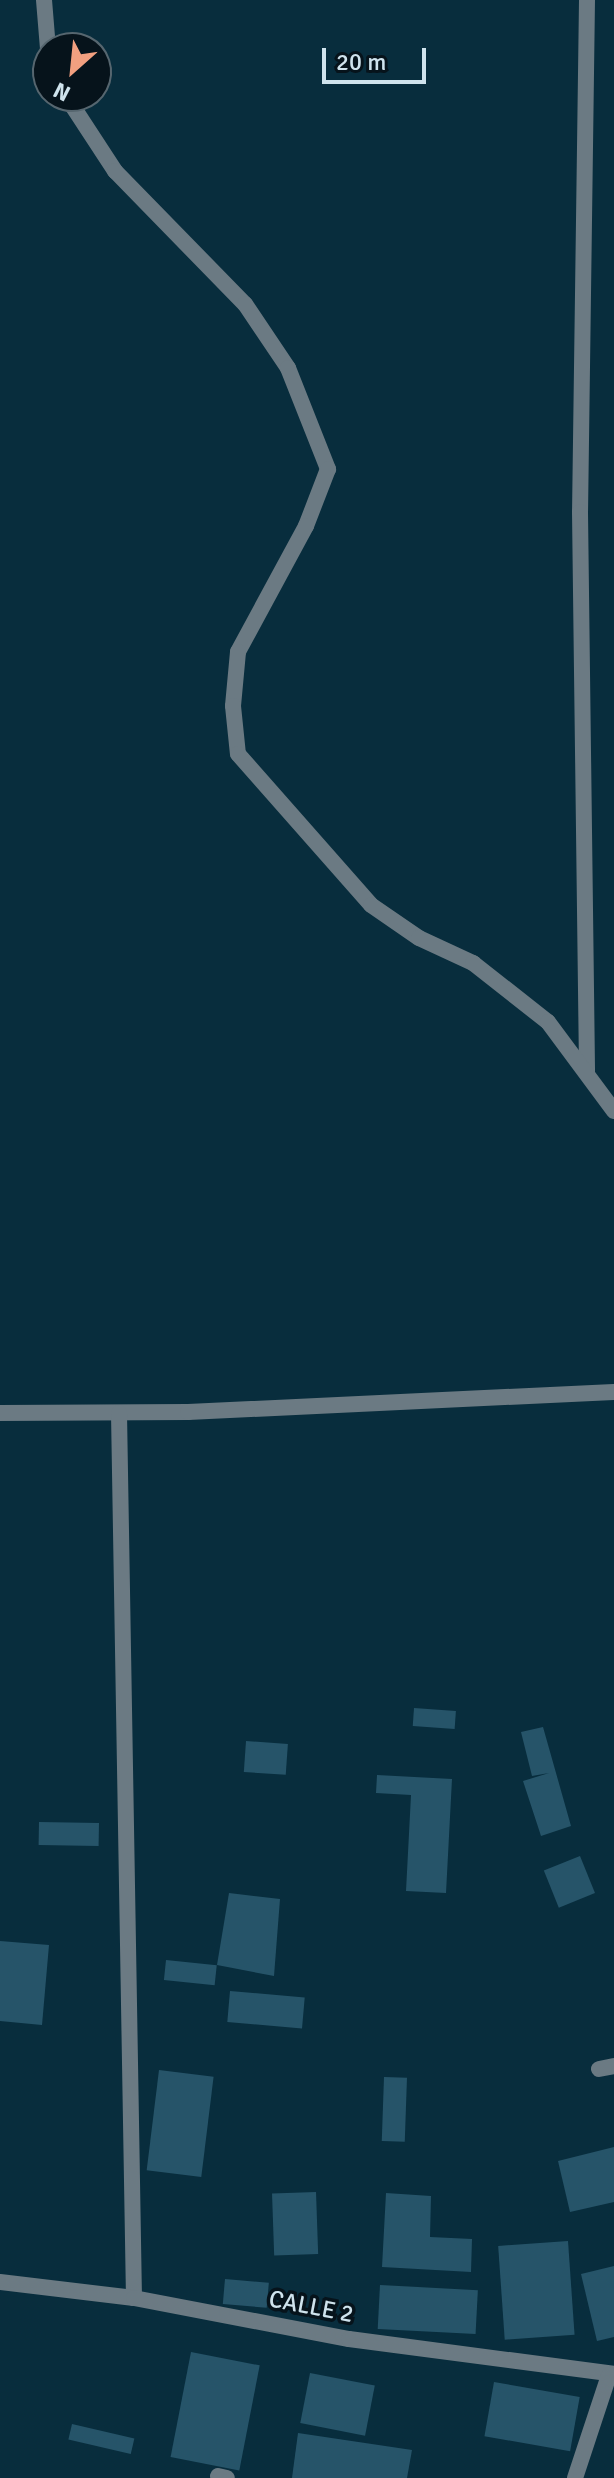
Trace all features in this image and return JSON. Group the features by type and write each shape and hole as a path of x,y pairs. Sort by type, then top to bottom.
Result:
{"street":[{"path":"44,0 47,32"},
{"path":"587,0 580,512 587,1072"},
{"path":"76,112 115,171 245,304 288,368 328,469 306,526 238,652 233,706 238,754 371,905 419,938 473,963 548,1022 614,1111"},
{"path":"0,1413 119,1413 614,1392"},
{"path":"119,1413 134,2298"},
{"name":"CALLE 2","path":"0,2282 134,2298 349,2339 612,2375"},
{"path":"575,2478 612,2375"}],"building":[{"path":"414,1708 456,1711 455,1729 413,1726"},
{"path":"543,1727 571,1826 541,1836 523,1781 549,1773 532,1776 521,1732"},
{"path":"246,1741 288,1744 286,1775 244,1772"},
{"path":"377,1775 452,1779 446,1893 406,1891 411,1795 376,1793"},
{"path":"39,1822 99,1823 99,1846 39,1845"},
{"path":"580,1856 595,1893 559,1908 544,1871"},
{"path":"229,1893 280,1899 274,1976 217,1965"},
{"path":"0,1941 49,1945 42,2025 0,2021"},
{"path":"166,1960 217,1965 215,1985 164,1980"},
{"path":"230,1991 305,1998 302,2028 227,2022"},
{"path":"159,2070 214,2077 201,2177 147,2170"},
{"path":"384,2077 407,2078 405,2142 382,2141"},
{"path":"614,2147 614,2202 570,2212 558,2161"},
{"path":"316,2192 318,2254 274,2255 272,2194"},
{"path":"386,2193 431,2196 430,2237 472,2239 471,2272 382,2267"},
{"path":"568,2241 575,2335 505,2340 498,2246"},
{"path":"614,2266 614,2337 597,2341 581,2274"},
{"path":"225,2279 269,2283 267,2308 223,2304"},
{"path":"380,2285 478,2290 476,2334 378,2329"},
{"path":"191,2352 260,2365 239,2470 171,2457"},
{"path":"310,2373 375,2386 365,2436 300,2423"},
{"path":"494,2382 580,2397 570,2451 484,2436"},
{"path":"72,2424 134,2438 131,2454 68,2440"},
{"path":"298,2433 412,2450 407,2478 292,2478"}]}
